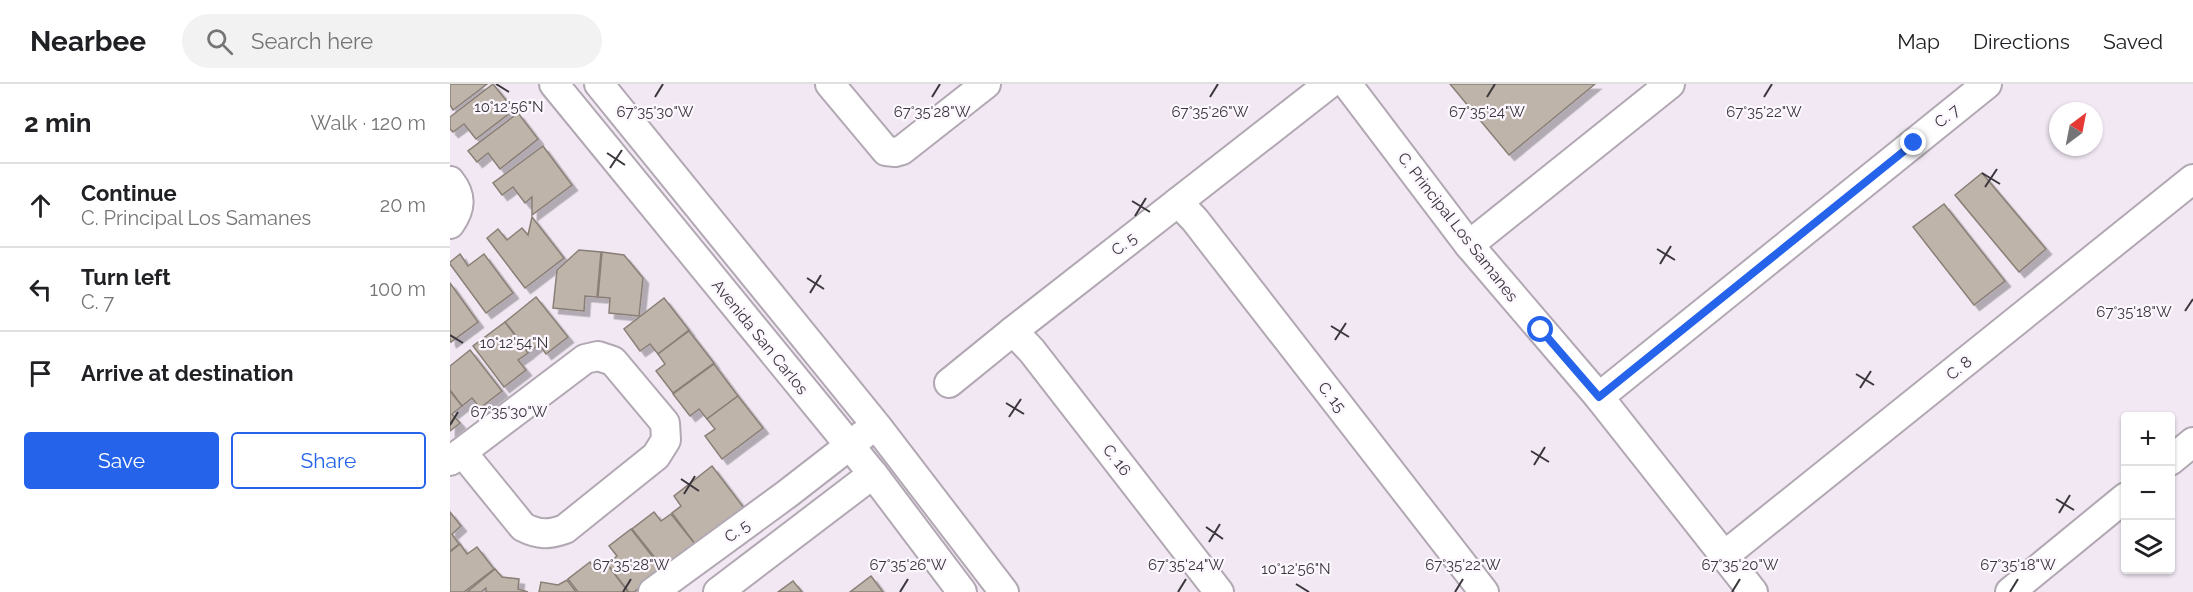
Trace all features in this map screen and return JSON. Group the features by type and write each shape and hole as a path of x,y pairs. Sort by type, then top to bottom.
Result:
{"street":[{"name":"Avenida San Carlos","path":"554,84 873,474 962,592"},
{"path":"599,84 876,425 1004,592"},
{"path":"830,84 886,151 895,152 902,150 986,84"},
{"name":"C. 5","path":"949,383 1329,84"},
{"name":"C. Principal Los Samanes","path":"1347,84 1468,245 1599,397 1753,592"},
{"path":"1468,245 1670,84"},
{"name":"C. 7","path":"1599,397 1987,84"},
{"name":"C. 8","path":"1725,555 2193,179"},
{"path":"450,181 458,190 459,199 455,216 450,224"},
{"name":"C. 15","path":"1178,202 1202,229 1484,592"},
{"name":"C. 16","path":"1013,331 1032,351 1219,592"},
{"path":"598,356 613,361 665,423 666,440 656,456 565,529 551,534 537,534 524,527 456,456 585,359 598,356"},
{"name":"C. 5","path":"653,592 787,494 876,425"},
{"path":"2175,457 2193,442"},
{"path":"718,592 873,474"},
{"path":"787,494 809,522"},
{"path":"2010,592 2121,501"}],"building":[{"path":"450,84 487,84 453,110 450,105"},
{"path":"493,84 514,110 476,139 464,124 453,132 450,129 450,117"},
{"path":"1450,84 1595,84 1509,155"},
{"path":"518,113 538,139 500,169 488,153 477,162 468,151"},
{"path":"543,146 572,185 532,215 532,197 525,203 513,187 502,195 493,183"},
{"path":"1982,173 2046,249 2019,272 1955,195"},
{"path":"1944,204 2005,281 1974,305 1913,227"},
{"path":"532,217 564,258 525,288 487,238 498,229 507,240 522,228 528,235"},
{"path":"579,250 601,252 597,297 585,296 584,311 553,308 557,270"},
{"path":"602,252 624,255 643,278 639,316 609,313 610,298 598,297"},
{"path":"460,254 468,266 484,254 513,293 486,313 450,264"},
{"path":"450,283 478,322 451,342 450,340"},
{"path":"536,297 568,337 546,354 539,344 529,352 505,322"},
{"path":"664,298 689,330 658,354 650,344 640,351 624,329"},
{"path":"505,322 528,353 518,360 526,370 504,387 473,346"},
{"path":"689,331 714,363 673,393 656,371 665,364 658,354"},
{"path":"470,350 502,391 480,408 472,398 462,406 450,390 450,366"},
{"path":"714,364 738,396 707,419 699,409 690,416 673,394"},
{"path":"450,391 462,406 452,414 460,423 450,431"},
{"path":"738,396 763,428 722,459 705,436 715,429 707,419"},
{"path":"712,466 744,508 695,544 672,513 681,506 674,496"},
{"path":"450,512 461,526 452,534 459,544 450,551"},
{"path":"654,512 661,521 671,514 695,544 664,569 632,529"},
{"path":"631,529 663,570 634,592 629,592 607,564 617,556 609,546"},
{"path":"460,544 467,554 477,547 494,569 464,592 450,592 450,552"},
{"path":"590,562 597,572 607,564 628,592 578,592 568,579"},
{"path":"495,569 502,577 519,579 518,589 528,592 486,592 486,588 481,592 467,592"},
{"path":"871,576 883,592 850,592"},
{"path":"567,580 576,592 539,592 541,582 558,585"},
{"path":"793,581 802,592 778,592"}],"route":[{"path":"1541,330 1599,397 1914,143"}]}
